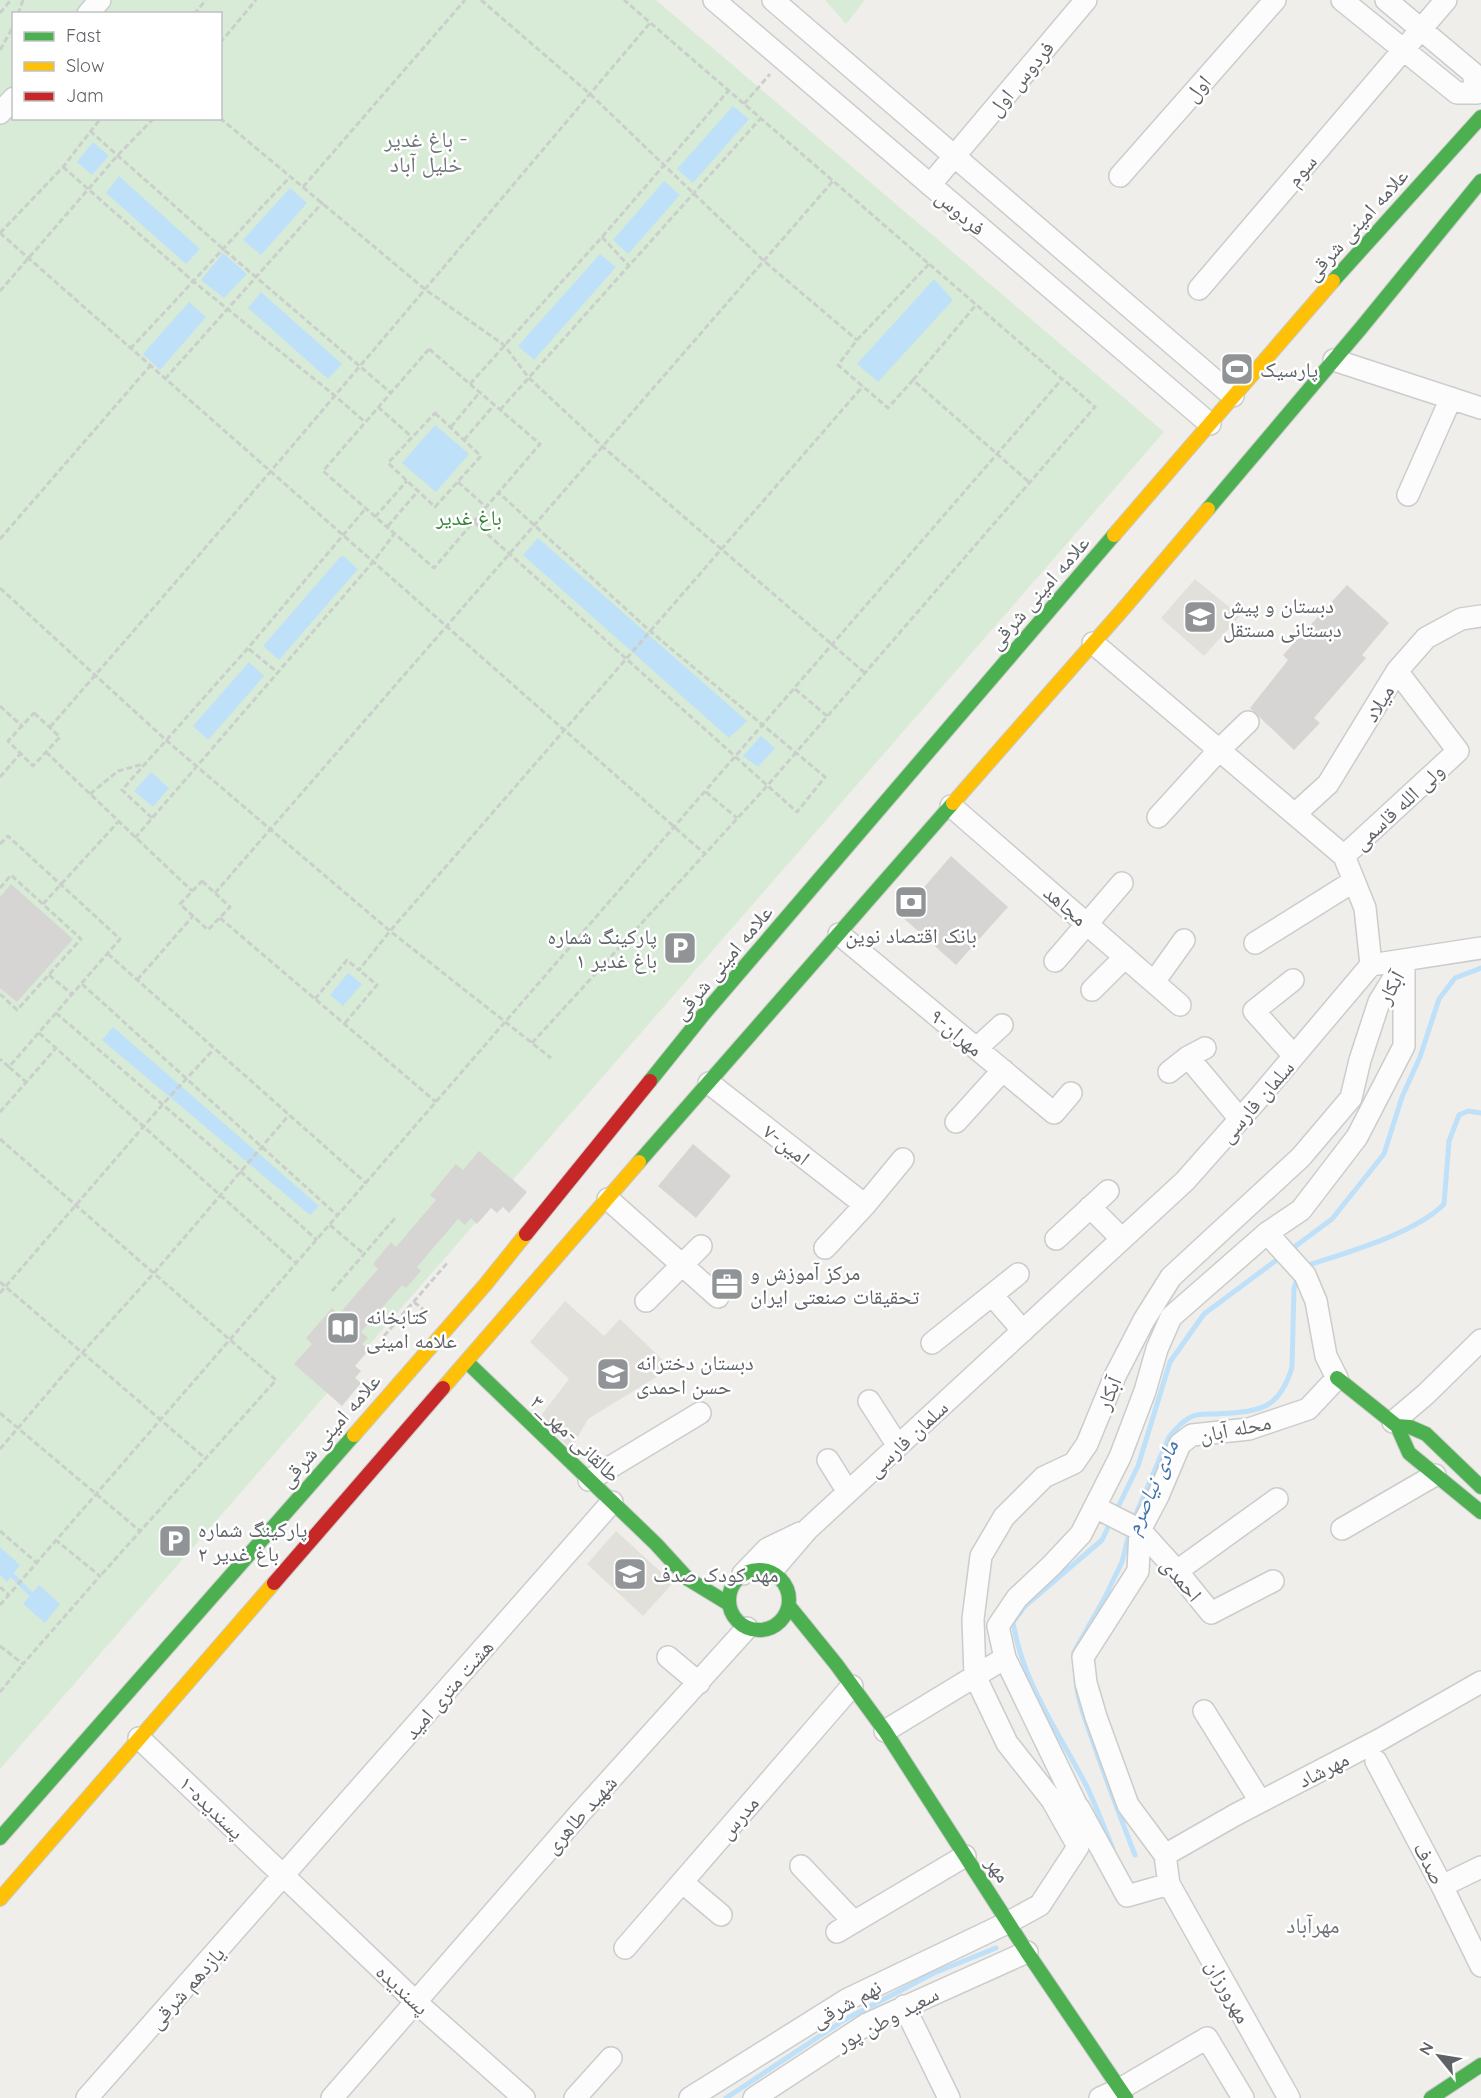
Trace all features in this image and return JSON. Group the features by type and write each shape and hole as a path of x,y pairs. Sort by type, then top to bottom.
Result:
{"main road":[{"name":"علامه امینی شرقی","path":"0,1838 485,1285 1233,396 1320,295 1481,117"},
{"path":"0,1899 709,1083 746,1029 839,934 1093,643 1334,360 1481,181"},
{"name":"۳_طالقانی-مهر","path":"467,1362 656,1544"},
{"path":"1337,1378 1395,1424 1409,1453 1481,1512"},
{"path":"1395,1424 1426,1434 1479,1480"},
{"path":"656,1544 696,1565"},
{"path":"656,1544 688,1579 729,1604"},
{"path":"721,1576 740,1577 762,1569 778,1576 788,1589 789,1606 782,1620 758,1629 735,1619 729,1604 731,1588 740,1577"},
{"name":"مهر","path":"789,1606 836,1664 885,1731 964,1856 1123,2094"},
{"name":"مهر","path":"758,1629 794,1639 836,1664"},
{"path":"1436,2097 1481,2065"}],"street":[{"path":"90,12 100,0"},
{"name":"فردوس","path":"714,0 1210,424"},
{"name":"فردوس","path":"773,0 1233,396"},
{"name":"فردوس اول","path":"930,185 1086,0"},
{"name":"اول","path":"1120,176 1275,0"},
{"path":"1342,0 1457,93 1477,93 1473,73 1386,0"},
{"name":"سوم","path":"1199,289 1446,0"},
{"path":"0,113 12,100"},
{"path":"1334,360 1481,408"},
{"path":"1408,495 1451,398"},
{"name":"میلاد","path":"1295,814 1328,784 1397,671 1426,638 1461,619 1481,616"},
{"path":"1093,643 1344,856 1365,908 1371,965"},
{"name":"ولی الله قاسمی","path":"1344,856 1458,751 1397,671"},
{"path":"1158,817 1248,722"},
{"name":"مجاهد","path":"951,806 1180,1005"},
{"path":"1255,943 1354,881"},
{"path":"1055,961 1122,883"},
{"name":"۹-مهران","path":"839,934 1054,1113 1071,1093"},
{"path":"1154,982 1184,940"},
{"name":"آبکار","path":"1371,965 1481,948"},
{"path":"1092,990 1125,957"},
{"name":"آبکار","path":"1078,1847 1075,1802 1005,1658 998,1626 1017,1598 1081,1534 1119,1457 1145,1391 1157,1349 1171,1317 1267,1233 1301,1210 1326,1181 1358,1137 1404,1046 1404,961"},
{"name":"آبکار","path":"1078,1847 1052,1800 1007,1743 975,1676 973,1619 981,1556 1004,1517 1044,1477 1074,1463 1087,1444 1115,1376 1144,1320 1171,1277 1301,1157 1351,1098 1360,1060 1380,1002 1404,961"},
{"name":"سلمان فارسی","path":"771,1572 808,1529 1185,1181 1371,965"},
{"path":"1293,980 1254,1011 1294,1056"},
{"path":"977,1048 1002,1025"},
{"path":"1169,1072 1197,1052 1240,1119"},
{"path":"956,1122 1003,1070"},
{"name":"۷-امین","path":"709,1083 865,1205"},
{"path":"825,1248 903,1159"},
{"path":"1056,1239 1108,1191"},
{"path":"608,1199 718,1298"},
{"path":"1090,1207 1122,1239"},
{"path":"1267,1233 1305,1275 1316,1301 1326,1356 1337,1378"},
{"path":"646,1301 701,1246"},
{"path":"932,1343 1018,1274"},
{"path":"992,1295 1023,1331"},
{"path":"1395,1424 1481,1340"},
{"name":"محله آبان","path":"1140,1530 1158,1496 1180,1444 1192,1435 1249,1429 1308,1409 1337,1378"},
{"path":"869,1401 898,1446"},
{"path":"589,1480 700,1413"},
{"path":"828,1460 848,1492"},
{"path":"1342,1529 1435,1476"},
{"path":"1177,1571 1277,1499"},
{"name":"هشت متری امید","path":"284,1876 612,1502"},
{"name":"احمدی","path":"1095,1507 1140,1530 1211,1613 1273,1581"},
{"name":"سلمان فارسی","path":"740,1577 767,1549 808,1529"},
{"path":"1075,1802 1127,1896 1169,1884 1165,1855 1128,1805 1096,1717 1086,1683 1083,1657 1138,1571 1140,1530"},
{"name":"شهید طاهری","path":"332,2098 580,1813 699,1683 758,1629"},
{"path":"668,1658 699,1683"},
{"path":"885,1731 1005,1658"},
{"name":"مهرشاد","path":"1165,1855 1381,1739 1481,1682"},
{"name":"مدرس","path":"625,1948 852,1686"},
{"path":"1204,1711 1260,1802"},
{"name":"۱-پسندیده","path":"140,1738 284,1876"},
{"name":"صدف","path":"1376,1761 1481,1966"},
{"path":"1009,1922 1040,1905 1078,1847"},
{"path":"801,1866 845,1927 964,1856"},
{"path":"1442,1886 1481,1867"},
{"name":"پسندیده","path":"284,1876 417,2003 524,2098"},
{"name":"یازدهم شرقی","path":"87,2098 284,1876"},
{"path":"682,1882 721,1915"},
{"name":"مهرورزان","path":"1169,1884 1289,2098"},
{"name":"نهم شرقی","path":"690,2098 848,1999 1009,1922"},
{"name":"سعید وطن پور","path":"754,2098 867,2024 1027,1952"},
{"path":"904,2006 949,2098"},
{"path":"1100,2098 1123,2094 1207,2038 1243,2098"},
{"path":"575,2098 611,2058"}],"path":[{"path":"0,13 11,0"},
{"path":"196,12 206,0"},
{"path":"222,41 256,0"},
{"path":"303,187 465,0"},
{"path":"481,0 590,94 764,261 857,340"},
{"path":"532,1043 767,786 1095,407 624,0"},
{"path":"50,727 426,290 651,23"},
{"path":"0,50 12,29"},
{"path":"744,104 783,60"},
{"path":"470,384 602,237 729,90"},
{"path":"500,410 760,119"},
{"path":"100,120 63,167 0,233 705,854"},
{"path":"0,291 118,155 152,120"},
{"path":"222,120 426,290 504,345 529,378 603,447 865,673"},
{"path":"90,131 391,393"},
{"path":"63,167 194,282 334,395 365,423"},
{"path":"130,349 290,177"},
{"path":"215,893 833,181"},
{"path":"165,379 323,202"},
{"path":"602,237 629,266"},
{"path":"929,264 857,340 838,365 888,408 976,304"},
{"path":"429,349 470,384 540,444 434,568 323,471 429,349"},
{"path":"0,539 150,366"},
{"path":"0,1605 1062,379"},
{"path":"913,380 1030,483"},
{"path":"359,970 390,931 863,386"},
{"path":"451,428 479,393"},
{"path":"464,440 494,405"},
{"path":"378,407 412,437"},
{"path":"435,413 481,456 435,507 388,463 412,437 435,413"},
{"path":"375,517 407,481"},
{"path":"458,482 486,507"},
{"path":"387,527 418,491"},
{"path":"474,522 797,812 825,777 650,631 499,493"},
{"path":"152,818 122,790 248,648 366,508"},
{"path":"135,838 373,562 395,533"},
{"path":"0,588 167,741 390,931 550,1058"},
{"path":"248,648 277,672"},
{"path":"795,689 827,716"},
{"path":"0,706 22,726"},
{"path":"34,713 60,737 33,766 8,741 22,726 34,713"},
{"path":"46,752 192,891"},
{"path":"0,777 20,754"},
{"path":"90,794 117,771 147,763"},
{"path":"706,792 737,818"},
{"path":"43,904 119,821"},
{"path":"0,844 8,836 120,939 9,1067"},
{"path":"0,888 11,875 81,939 17,1010 0,994"},
{"path":"202,881 230,907 208,930 180,904 192,891 202,881"},
{"path":"137,980 193,916"},
{"path":"220,918 436,1102"},
{"path":"108,954 366,1183"},
{"path":"315,999 347,960 377,985 344,1024"},
{"path":"49,975 72,994"},
{"path":"82,984 338,1216"},
{"path":"56,1013 164,1104 317,1240"},
{"path":"39,1033 296,1263"},
{"path":"0,1112 57,1047"},
{"path":"0,1293 214,1049"},
{"path":"0,1059 26,1082"},
{"path":"0,1449 289,1115"},
{"path":"0,1139 276,1380 100,1576 0,1692"},
{"path":"332,1291 396,1217"},
{"path":"330,1225 364,1254"},
{"path":"384,1336 448,1262"},
{"path":"0,1282 205,1458"},
{"path":"0,1413 140,1531"},
{"path":"0,1531 37,1563"},
{"path":"56,1540 100,1576"},
{"path":"0,1587 10,1594"},
{"path":"0,1646 23,1664"}],"shaded area":[{"name":"دبستان و پیش دبستانی مستقل","path":"1195,579 1240,616 1204,656 1161,618"},
{"name":"دبستان دخترانه حسن احمدی","path":"565,1301 604,1336 620,1319 671,1368 588,1419 571,1449 539,1418 569,1379 530,1342"},
{"name":"مهد کودک صدف","path":"616,1531 673,1583 643,1616 587,1564"}],"green space":[{"path":"0,0 96,0 85,12 12,12 12,93 0,107"},
{"name":"باغ غدیر","path":"100,0 656,0 1164,432 0,1769 0,113 12,99 12,120 222,120 222,12 89,12"},
{"path":"825,0 865,0 846,24"}],"water":[{"path":"733,106 749,119 693,183 677,169"},
{"path":"93,142 109,156 92,175 77,162"},
{"path":"119,176 200,249 186,264 106,193"},
{"path":"664,181 680,195 628,254 613,240"},
{"path":"290,188 307,203 261,255 243,240"},
{"path":"223,253 247,274 224,298 201,280"},
{"path":"600,254 616,267 534,360 518,346"},
{"path":"934,279 953,300 878,382 857,364"},
{"path":"261,292 342,364 328,379 248,308"},
{"path":"189,302 206,317 160,370 143,354"},
{"path":"435,425 469,454 436,492 402,463"},
{"path":"538,538 747,721 729,738 523,555"},
{"path":"342,555 358,569 279,660 263,646"},
{"path":"249,662 264,676 208,740 193,726"},
{"path":"761,736 775,748 758,767 743,756"},
{"path":"151,772 169,788 153,807 134,791"},
{"path":"348,973 362,984 343,1006 330,995"},
{"path":"113,1027 319,1206 310,1215 102,1040"},
{"path":"0,1547 20,1565 7,1582 0,1575"},
{"path":"39,1585 60,1604 45,1623 23,1604"}],"building":[{"path":"1347,585 1389,623 1362,655 1366,658 1314,718 1320,723 1294,750 1250,708 1288,660 1283,655"},
{"path":"951,856 1008,907 956,965 900,915"},
{"path":"11,884 73,939 17,1002 0,988 0,897"},
{"path":"693,1144 731,1176 696,1218 658,1186"},
{"path":"479,1151 527,1192 509,1213 503,1207 497,1213 491,1208 477,1224 471,1218 465,1225 458,1219 417,1267 421,1271 406,1288 402,1285 361,1332 368,1338 362,1344 369,1350 355,1366 361,1371 355,1378 361,1383 342,1406 294,1364 312,1344 306,1338 332,1308 339,1314 378,1269 373,1264 391,1242 396,1247 436,1200 430,1195 456,1164 463,1170"}],"waterway":[{"path":"1289,1251 1332,1219 1384,1154 1402,1097 1420,1057 1439,999 1455,978 1481,968"},
{"name":"مادی نیاصرم","path":"1305,1269 1309,1265 1399,1233 1417,1224 1444,1204 1449,1141 1459,1115 1468,1111 1481,1113"},
{"path":"1116,1511 1138,1466 1170,1362 1204,1314 1282,1256"},
{"name":"مادی نیاصرم","path":"1133,1521 1169,1437 1183,1422 1199,1414 1255,1410 1273,1401 1280,1393 1292,1367 1294,1288 1298,1276"},
{"path":"1112,1519 1102,1540 1025,1606 1013,1622 1024,1665 1033,1686 1086,1785 1113,1849"},
{"name":"مادی نیاصرم","path":"1074,1657 1074,1652 1122,1562 1130,1530"},
{"path":"12,1575 31,1594"},
{"name":"مادی نیاصرم","path":"1076,1681 1086,1721 1135,1855"},
{"path":"726,2098 844,2020 934,1973 996,1948"}],"traffic: fast":[{"path":"1333,281 1481,117"},
{"path":"1208,509 1361,328 1481,181"},
{"path":"650,1081 703,1015 1114,535"},
{"path":"639,1162 953,803"},
{"path":"467,1362 656,1544 688,1579 729,1604"},
{"path":"1337,1378 1397,1426 1409,1453 1481,1512"},
{"path":"1397,1426 1410,1427 1426,1434 1481,1487"},
{"path":"0,1838 354,1435"},
{"path":"759,1570 771,1572 784,1583 789,1600 787,1612 776,1625 759,1630 747,1628 734,1617 729,1600 731,1588 742,1575 759,1570"},
{"path":"789,1606 836,1664 885,1731 1027,1952 1126,2098"},
{"path":"1431,2098 1481,2065"}],"traffic: slow":[{"path":"1114,535 1333,281"},
{"path":"953,803 1208,509"},
{"path":"443,1388 639,1162"},
{"path":"354,1435 485,1285 526,1234"},
{"path":"0,1899 274,1583"}],"traffic: jam":[{"path":"526,1234 650,1081"},
{"path":"274,1583 443,1388"}],"place":[{"name":"پارسیک","path":"1237,369"},
{"name":"دبستان و پیش دبستانی مستقل","path":"1200,617"},
{"name":"بانک اقتصاد نوین","path":"911,902"},
{"name":"پارکینگ شماره ۱ باغ غدیر","path":"680,948"},
{"name":"مرکز آموزش و تحقیقات صنعتی ایران","path":"727,1284"},
{"name":"کتابخانه علامه امینی","path":"343,1328"},
{"name":"دبستان دخترانه حسن احمدی","path":"613,1374"},
{"name":"پارکینگ شماره ۲ باغ غدیر","path":"175,1541"},
{"name":"مهد کودک صدف","path":"630,1574"}],"district":[{"name":"باغ غدیر - خلیل آباد","path":"426,152"},
{"name":"مهرآباد","path":"1313,1925"}]}
